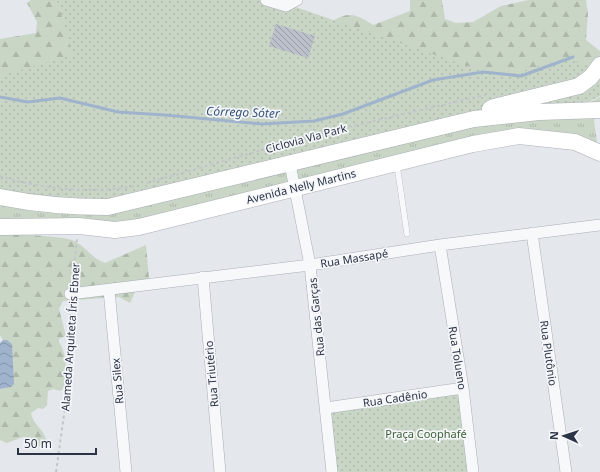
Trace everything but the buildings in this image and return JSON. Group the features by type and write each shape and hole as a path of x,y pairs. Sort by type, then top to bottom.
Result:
{"main road":[{"path":"474,119 494,107 579,86 591,77 600,65"},
{"path":"0,197 88,207 108,207 474,119 540,112 600,110"},
{"name":"Avenida Nelly Martins","path":"0,227 79,226 116,230 139,227 473,144 519,136 575,142 600,153"}],"street":[{"path":"266,0 286,6 295,2"},
{"name":"Rua das Garças","path":"290,164 296,187 310,265 332,472"},
{"name":"Rua Massapé","path":"70,294 310,265 440,245 600,224"},
{"name":"Rua Plutônio","path":"532,233 566,472"},
{"name":"Rua Tolueno","path":"440,245 463,388 473,472"},
{"name":"Rua Triutério","path":"202,277 220,472"},
{"name":"Rua Silex","path":"108,290 126,472"},
{"name":"Rua Cadênio","path":"326,408 463,388"}],"lane":[{"path":"396,163 407,234"}],"path":[{"name":"Ciclovia Via Park","path":"143,184 310,136 493,93"},
{"path":"0,176 22,184 80,189 109,190 136,186"},
{"name":"Alameda Arquiteta Íris Ebner","path":"56,472 70,372 70,294 79,226"}],"green space":[{"path":"31,0 85,0 111,39 0,136 0,39 36,33 37,22 27,3"},
{"path":"57,0 275,0 482,71 519,72 564,58 600,70 600,96 577,108 540,107 106,200 17,193 0,189 0,76 73,55"},
{"path":"410,0 442,0 445,19 456,23 473,22 501,6 528,0 586,0 588,14 586,40 600,51 600,70 516,81 323,29 336,19 347,15 359,17 373,25 410,11"},
{"path":"600,97 600,106 594,121 598,149 546,134 137,224 0,220 0,189 89,200 291,159 577,109"},
{"path":"0,234 72,240 81,245 100,261 105,263 146,245 150,289 135,292 130,303 119,297 63,301 59,309 66,336 59,339 59,342 65,358 66,370 64,388 60,391 53,389 48,391 47,405 43,409 38,408 31,413 34,421 45,436 46,440 43,444 34,449 30,447 26,438 23,437 7,443 0,440 0,389 11,387 7,340 3,340 0,335"},
{"name":"Praça Coophafé","path":"463,388 473,472 332,472 326,408"}],"water":[{"path":"3,340 7,340 12,344 14,384 11,387 0,389 0,343"}],"waterway":[{"name":"Córrego Sóter","path":"0,97 28,102 60,98 118,112 262,124 314,121 343,114 433,80 483,72 521,76 573,57"}]}
